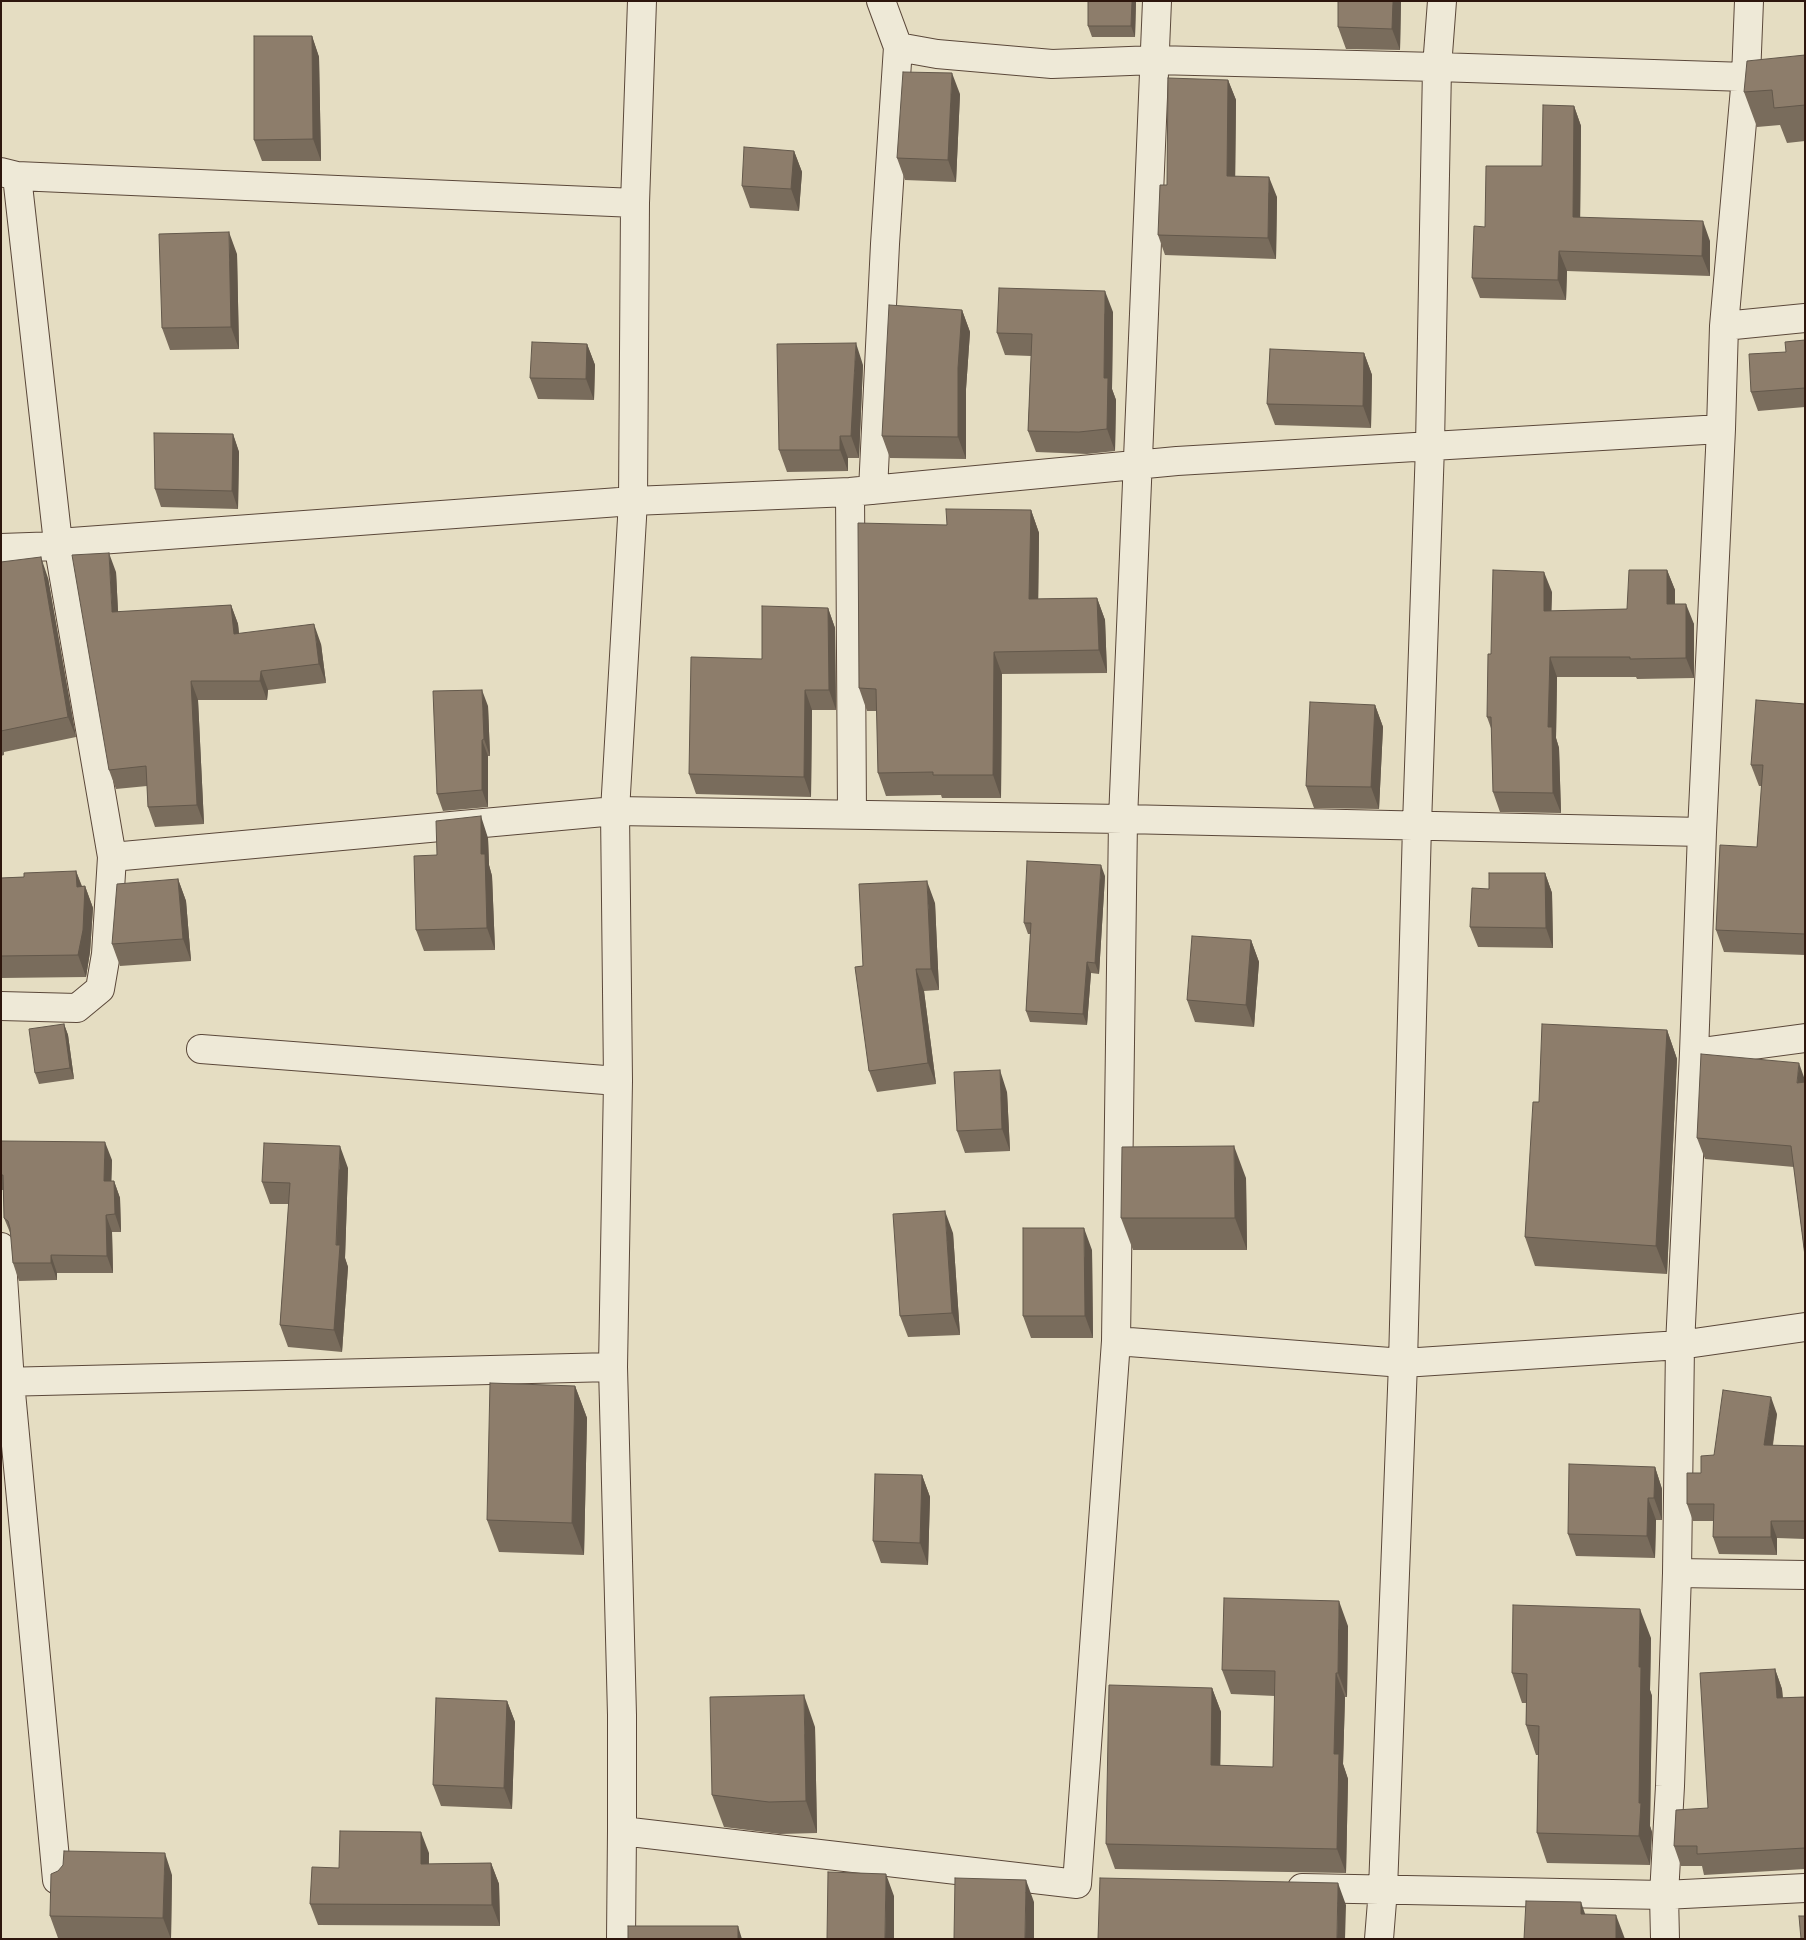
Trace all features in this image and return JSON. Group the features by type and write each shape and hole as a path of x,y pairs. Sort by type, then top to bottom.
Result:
{"street":[{"path":"621,1939 622,1715 613,1367 618,1081 615,811 634,501 635,202 642,1"},
{"path":"852,814 862,490 885,244 898,46 881,1"},
{"path":"1077,1884 1116,1342 1123,819 1157,1"},
{"path":"1378,1939 1383,1889 1403,1363 1417,825 1430,446 1437,66 1442,1"},
{"path":"1665,1939 1664,1895 1670,1786 1677,1574 1680,1345 1702,832 1724,326 1746,77 1749,1"},
{"path":"898,46 937,54 1052,64 1155,60 1437,66 1746,77"},
{"path":"1,1006 77,1008 100,989 106,954 112,857 58,545 9,174 635,202"},
{"path":"1724,326 1805,318"},
{"path":"1,548 634,501 862,490 1137,465 1721,429"},
{"path":"112,857 615,811 1123,819 1702,832"},
{"path":"1694,1053 1805,1038"},
{"path":"201,1049 618,1081"},
{"path":"1,1247 5,1382 57,1880"},
{"path":"1116,1342 1403,1363 1680,1345 1805,1327"},
{"path":"5,1382 613,1367"},
{"path":"1677,1574 1805,1575"},
{"path":"622,1831 1077,1884 1106,1884"},
{"path":"1274,1888 1664,1895 1805,1888"}],"building":[{"path":"1088,1 1132,1 1131,26 1088,26"},
{"path":"1338,1 1393,1 1392,29 1338,27"},
{"path":"254,36 312,36 313,139 254,140"},
{"path":"1805,55 1805,105 1774,108 1772,90 1744,92 1747,61"},
{"path":"903,72 952,73 948,160 897,158"},
{"path":"1168,78 1228,80 1227,176 1269,177 1268,238 1158,235 1160,185 1167,185"},
{"path":"1543,105 1574,106 1573,217 1703,221 1702,256 1559,251 1558,280 1472,278 1474,226 1485,227 1486,166 1542,166"},
{"path":"744,147 794,151 791,189 742,186"},
{"path":"229,232 231,327 162,328 159,234"},
{"path":"999,288 1105,291 1104,378 1108,378 1107,429 1079,432 1028,431 1032,334 997,333"},
{"path":"889,305 962,310 958,368 958,437 882,436"},
{"path":"1805,340 1805,388 1751,392 1749,354 1786,352 1785,342"},
{"path":"532,342 587,344 586,379 530,378"},
{"path":"856,343 851,436 840,436 840,450 779,450 777,344"},
{"path":"1270,349 1364,353 1363,406 1267,404"},
{"path":"154,433 233,434 232,491 155,489"},
{"path":"946,509 1031,510 1029,599 1097,598 1099,650 994,652 993,775 933,775 933,772 878,773 876,689 859,688 858,523 947,525"},
{"path":"109,553 112,612 231,605 234,634 314,624 319,664 261,671 260,681 191,681 197,805 148,807 146,766 109,770 72,555"},
{"path":"41,557 68,717 1,731 1,562"},
{"path":"1493,570 1544,572 1544,611 1627,609 1629,570 1667,570 1667,604 1686,604 1686,658 1550,657 1548,727 1552,727 1553,793 1493,792 1491,717 1487,717 1488,654 1491,654"},
{"path":"762,606 828,608 829,690 805,690 804,777 689,774 691,657 762,659"},
{"path":"482,690 484,739 482,740 482,790 437,794 433,691"},
{"path":"1756,700 1805,704 1805,934 1716,930 1720,845 1757,847 1763,765 1751,765"},
{"path":"1310,702 1375,705 1371,787 1306,786"},
{"path":"481,816 481,854 485,854 487,928 416,930 414,856 437,855 436,821"},
{"path":"1027,861 1101,865 1095,963 1087,962 1083,1014 1026,1011 1031,923 1024,923"},
{"path":"76,871 77,887 85,886 83,930 78,955 1,956 1,878 24,877 24,873"},
{"path":"1489,873 1545,873 1546,928 1470,927 1472,888 1489,889"},
{"path":"178,879 183,939 112,944 117,884"},
{"path":"927,881 931,969 916,969 928,1063 869,1071 855,967 863,966 859,884"},
{"path":"1192,936 1251,940 1246,1005 1187,1000"},
{"path":"64,1024 70,1068 35,1073 29,1029"},
{"path":"1542,1024 1667,1030 1656,1246 1525,1237 1533,1102 1539,1102"},
{"path":"1701,1054 1799,1063 1797,1083 1805,1082 1805,1256 1791,1146 1697,1138"},
{"path":"1000,1070 1002,1129 957,1131 954,1072"},
{"path":"1,1141 105,1142 104,1181 114,1181 115,1214 106,1215 107,1256 51,1255 51,1263 13,1263 10,1228 8,1221 4,1218"},
{"path":"264,1143 340,1146 336,1245 340,1245 334,1330 280,1325 290,1183 262,1182"},
{"path":"1234,1146 1235,1218 1121,1218 1122,1147"},
{"path":"945,1211 952,1313 900,1316 893,1214"},
{"path":"1023,1228 1084,1228 1085,1316 1023,1316"},
{"path":"490,1383 575,1386 572,1523 487,1520"},
{"path":"1723,1390 1771,1397 1764,1445 1805,1446 1805,1521 1771,1521 1771,1537 1713,1537 1714,1504 1687,1504 1687,1473 1701,1473 1701,1456 1714,1455"},
{"path":"1569,1464 1655,1467 1654,1498 1648,1498 1647,1536 1568,1534"},
{"path":"875,1474 922,1475 920,1543 873,1541"},
{"path":"1224,1598 1339,1601 1334,1754 1339,1754 1337,1849 1106,1844 1109,1685 1212,1688 1211,1765 1273,1767 1275,1671 1222,1670"},
{"path":"1513,1605 1640,1609 1639,1803 1641,1803 1639,1836 1537,1833 1539,1726 1526,1725 1527,1674 1512,1673"},
{"path":"1775,1669 1777,1698 1805,1697 1805,1848 1697,1854 1697,1846 1674,1846 1676,1810 1708,1808 1700,1673"},
{"path":"804,1695 806,1801 769,1802 712,1795 710,1697"},
{"path":"436,1698 507,1701 504,1788 433,1785"},
{"path":"340,1831 421,1832 421,1864 491,1863 492,1905 310,1904 312,1867 339,1868"},
{"path":"64,1851 165,1853 163,1918 50,1916 51,1874 58,1871 63,1865"},
{"path":"828,1872 886,1874 885,1939 827,1939"},
{"path":"955,1878 1026,1880 1025,1939 954,1939"},
{"path":"1100,1878 1338,1883 1337,1939 1098,1939"},
{"path":"1526,1901 1581,1902 1581,1914 1616,1915 1616,1939 1524,1939"},
{"path":"1799,1916 1805,1916 1805,1939 1801,1939"},
{"path":"628,1926 738,1926 738,1939 628,1939"}]}
